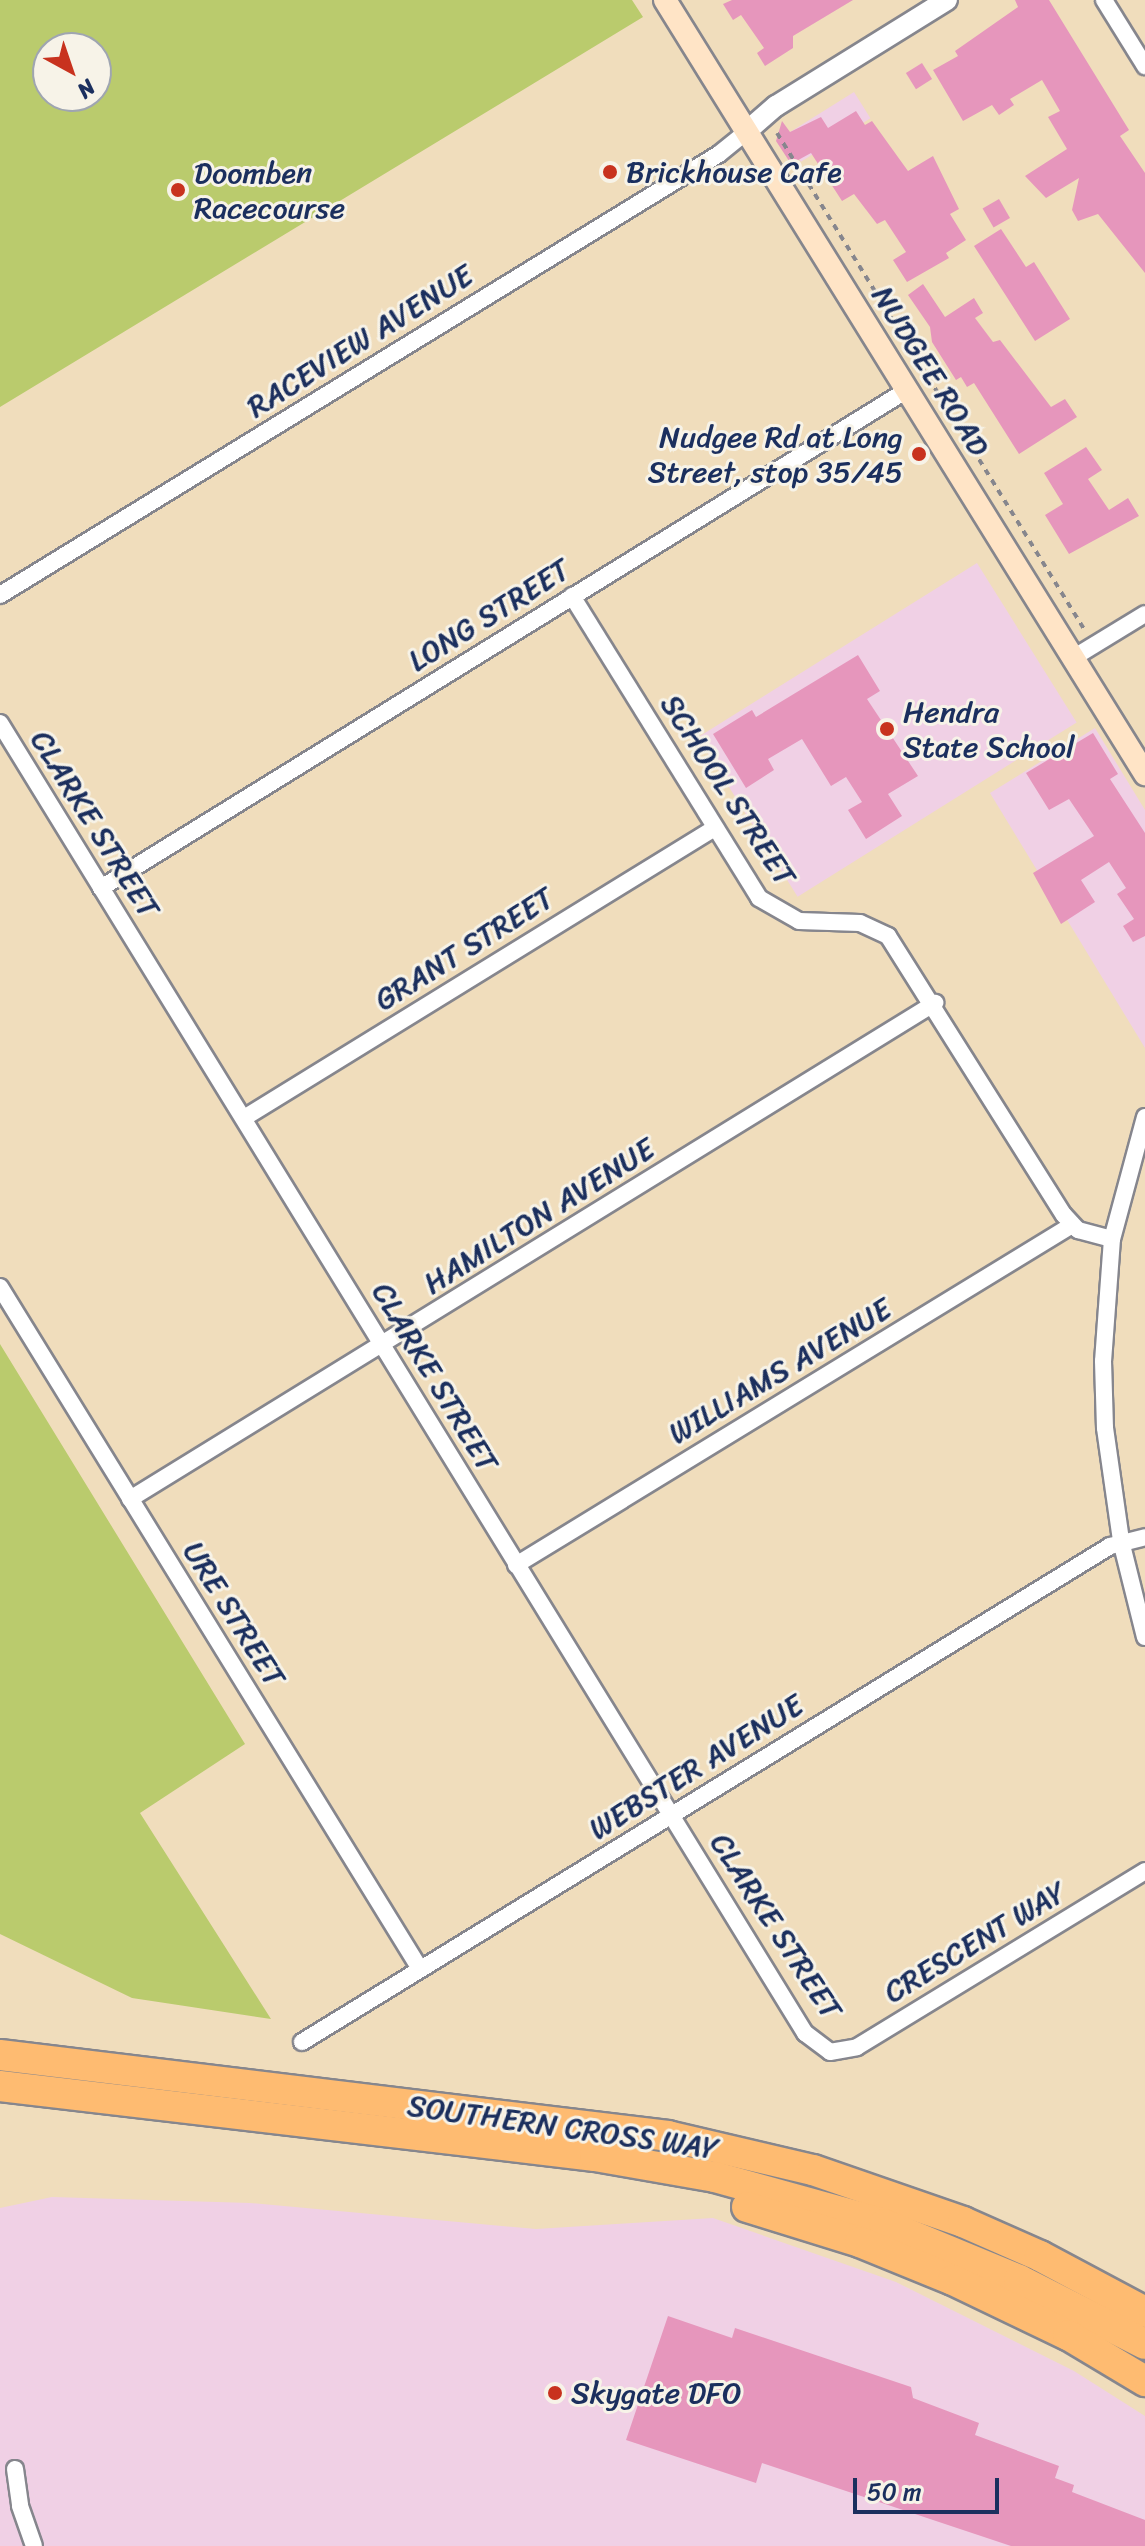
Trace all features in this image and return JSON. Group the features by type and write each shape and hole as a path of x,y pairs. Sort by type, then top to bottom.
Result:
{"highway":[{"name":"SOUTHERN CROSS WAY","path":"0,2055 668,2136 876,2190 1040,2256 1145,2312"},
{"name":"SOUTHERN CROSS WAY","path":"0,2086 595,2156 715,2177 884,2224 1019,2280 1145,2344"},
{"path":"595,2156 631,2179 773,2213 903,2258 1068,2335 1145,2381"}],"main road":[{"name":"NUDGEE ROAD","path":"665,0 1145,774"}],"street":[{"path":"747,131 776,106 947,0"},
{"path":"1104,0 1145,66"},
{"name":"RACEVIEW AVENUE","path":"0,595 706,162 747,131"},
{"name":"LONG STREET","path":"101,888 907,390"},
{"name":"SCHOOL STREET","path":"572,596 713,829 771,909 799,921 853,922 877,929 896,944 1072,1225"},
{"path":"1073,658 1145,614"},
{"name":"CLARKE STREET","path":"0,723 805,2033 830,2052"},
{"name":"GRANT STREET","path":"244,1118 713,829"},
{"name":"HAMILTON AVENUE","path":"130,1499 935,1003"},
{"path":"1145,1117 1112,1239 1103,1361 1105,1428 1121,1541 1145,1637"},
{"path":"1072,1225 1112,1239"},
{"name":"WILLIAMS AVENUE","path":"516,1565 1072,1225"},
{"name":"URE STREET","path":"0,1287 420,1969"},
{"path":"1121,1541 1145,1537"},
{"name":"WEBSTER AVENUE","path":"302,2042 1121,1541"},
{"name":"CRESCENT WAY","path":"830,2052 857,2047 1145,1871"},
{"path":"15,2469 20,2506 34,2546"}],"path":[{"path":"777,133 1084,629"}],"shaded area":[{"path":"854,92 870,118 801,162 784,135"},
{"name":"Hendra State School","path":"977,563 1077,722 798,897 698,737"},
{"path":"1095,728 1145,810 1145,1048 990,793"},
{"name":"Skygate DFO","path":"52,2197 250,2203 536,2229 713,2218 896,2282 1074,2371 1145,2416 1145,2546 0,2546 0,2208"}],"green space":[{"name":"Doomben Racecourse","path":"0,0 632,0 643,17 0,407"},
{"path":"0,1344 245,1744 140,1813 271,2019 132,1998 0,1934"}],"building":[{"path":"732,0 853,0 793,36 793,48 765,66 757,53 764,48 741,15 733,20 723,4"},
{"path":"1015,0 1049,0 1129,130 1120,136 1145,173 1145,273 1098,214 1078,221 1072,210 1079,178 1046,198 1025,176 1067,149 1048,117 1060,111 1042,80 1010,99 1014,105 999,115 992,105 963,121 933,70 958,56 955,51 1018,7"},
{"path":"922,63 932,79 916,89 906,73"},
{"path":"856,111 865,125 872,121 908,171 933,156 959,209 950,214 966,240 946,253 949,258 907,282 893,260 906,252 885,220 877,224 854,194 842,201 811,153 791,164 776,141 782,121 790,132 821,117 828,128"},
{"path":"999,199 1010,218 994,228 983,208"},
{"path":"1001,229 1026,267 1034,262 1070,319 1035,341 974,246"},
{"path":"923,284 945,317 974,298 983,313 975,318 993,342 1000,340 1051,407 1065,399 1077,417 1019,454 974,383 967,387 961,377 956,380 932,342 930,327 908,295"},
{"path":"1086,447 1102,470 1088,479 1109,510 1128,498 1139,516 1069,554 1045,515 1063,504 1044,473"},
{"path":"858,655 880,691 867,699 918,776 888,794 902,816 866,839 848,810 862,802 846,777 831,786 802,739 768,759 774,770 746,788 713,734 752,710 756,717"},
{"path":"1093,733 1118,774 1110,779 1145,833 1145,936 1133,942 1123,926 1134,919 1117,894 1126,888 1109,862 1081,880 1095,902 1061,924 1033,873 1094,836 1069,799 1049,810 1026,773"},
{"path":"668,2316 732,2338 735,2328 911,2387 913,2398 979,2423 975,2435 1059,2466 1055,2478 1074,2485 1072,2492 1145,2520 1145,2546 1011,2546 762,2463 756,2483 626,2440"}],"place":[{"name":"Brickhouse Cafe","path":"610,172"},
{"name":"Doomben Racecourse","path":"178,190"},
{"name":"Nudgee Rd at Long Street, stop 35/45","path":"919,454"},
{"name":"Hendra State School","path":"887,729"},
{"name":"Skygate DFO","path":"555,2393"}]}
